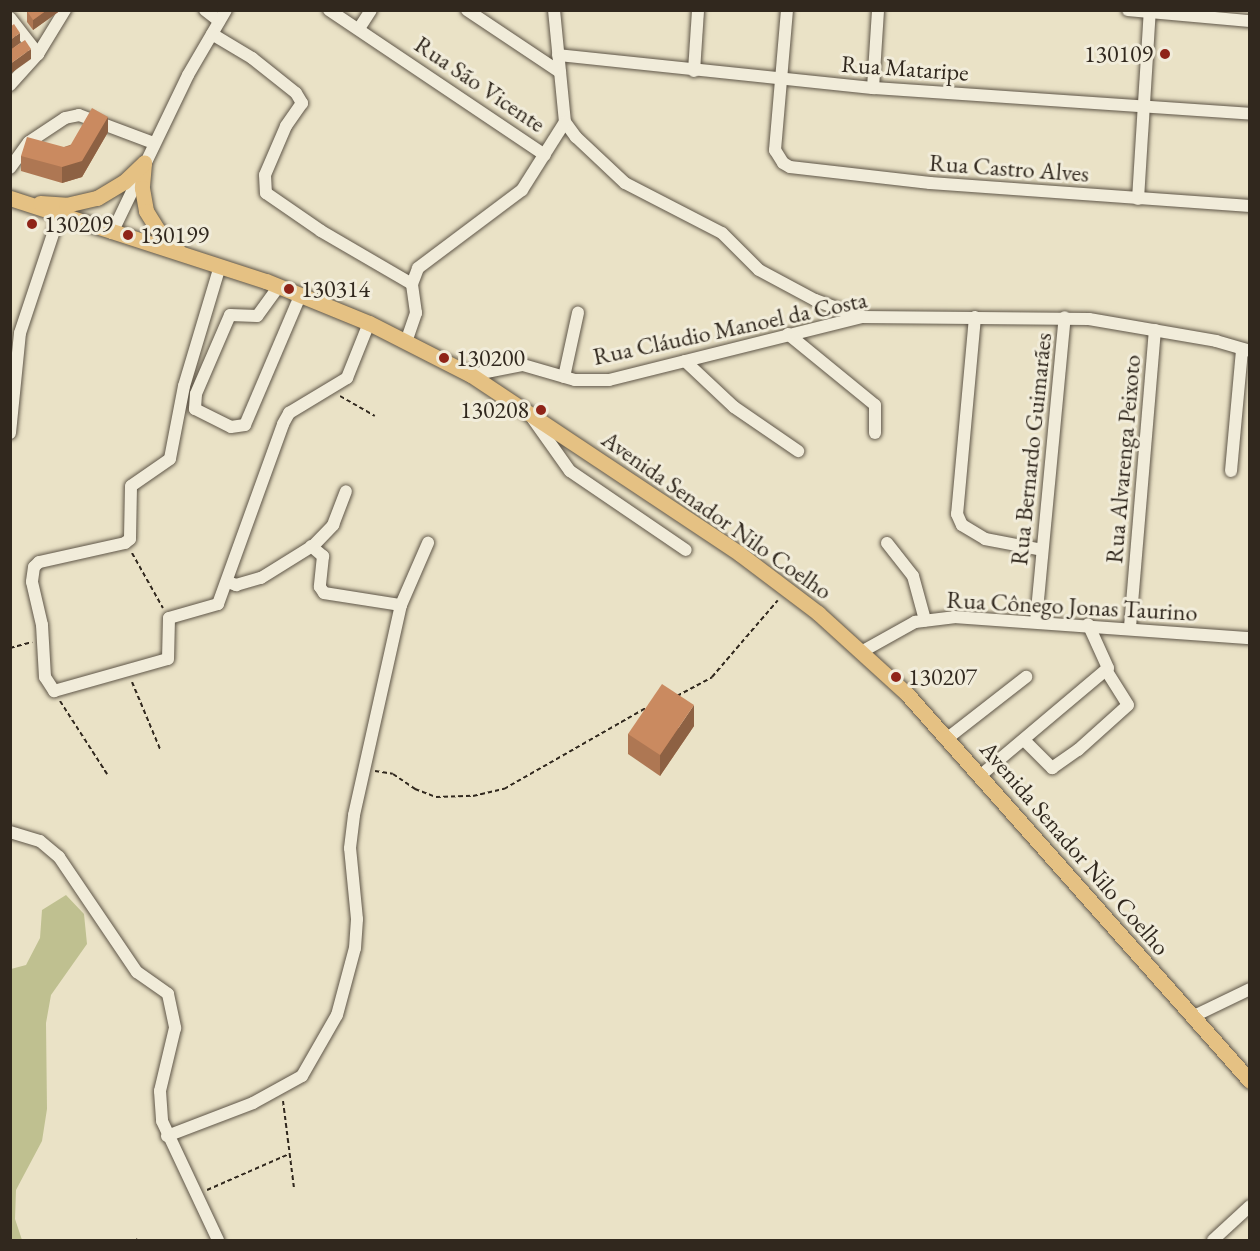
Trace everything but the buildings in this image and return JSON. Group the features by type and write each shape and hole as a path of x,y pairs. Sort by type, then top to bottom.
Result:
{"main road":[{"path":"14,199 85,203 110,192 144,163"},
{"path":"144,163 146,211 158,230 181,254"},
{"name":"Avenida Senador Nilo Coelho","path":"14,199 59,216 279,286 369,323 471,375 788,589 863,651 949,737 1250,1081"}],"street":[{"path":"10,85 38,54 65,10"},
{"path":"112,232 154,143 223,16 205,10"},
{"name":"Rua São Vicente","path":"329,10 360,27 545,155"},
{"path":"360,27 371,10"},
{"path":"467,10 560,72"},
{"path":"554,10 566,122 625,183 722,232 746,260 779,282 861,317"},
{"path":"694,71 698,10"},
{"path":"782,79 787,10"},
{"path":"873,88 878,10"},
{"path":"1128,10 1250,21"},
{"path":"1138,199 1150,11"},
{"path":"10,18 38,54"},
{"path":"212,34 261,65 302,102 286,126 265,175 266,193 321,231 412,284 416,313 406,342"},
{"name":"Rua Mataripe","path":"558,55 873,88 1250,114"},
{"name":"Rua Castro Alves","path":"782,79 775,150 783,163 803,169 1138,199 1250,206"},
{"path":"10,168 29,142 65,118 79,115 154,143"},
{"name":"Rua São Vicente","path":"412,284 418,268 510,202 566,122"},
{"path":"10,434 20,333 59,216"},
{"path":"220,266 184,386 175,446 162,468 131,486 132,532 125,543 39,562 34,567 32,582 43,639 45,677 54,691 128,671 170,656 169,618 215,607 228,582 283,424 289,413 329,391 354,369 369,323"},
{"path":"279,286 257,316 230,315 196,394 195,409 231,428 245,425 301,294"},
{"path":"564,377 578,313"},
{"path":"975,316 957,514 962,525 985,539 1042,550"},
{"name":"Rua Cláudio Manoel da Costa","path":"471,375 523,365 564,377 609,380 861,317 911,320 975,316 1065,318 1155,330 1246,350"},
{"name":"Rua Bernardo Guimarães","path":"1036,621 1065,318"},
{"name":"Rua Alvarenga Peixoto","path":"1130,627 1155,330"},
{"path":"788,334 875,405 875,433"},
{"path":"1232,471 1246,350"},
{"path":"685,361 734,407 798,451"},
{"path":"529,413 570,471 686,550"},
{"path":"228,582 236,585 261,578 311,546 333,525 346,491"},
{"path":"167,1136 282,1090 302,1076 318,1052 337,1015 352,968 357,919 350,848 365,770 400,605 428,543"},
{"path":"887,543 912,576 925,620"},
{"path":"311,546 323,556 320,587 324,593 400,605"},
{"name":"Rua Cônego Jonas Taurino","path":"863,651 898,629 925,620 954,617 1088,624 1250,638"},
{"path":"1024,740 1052,768 1078,750 1128,705 1106,669 1107,662 1088,624"},
{"path":"981,775 1106,669"},
{"path":"949,737 1026,677"},
{"path":"10,832 40,841 59,857 136,972 168,994 175,1028 159,1109 167,1136 218,1240"},
{"path":"1192,1017 1250,989"},
{"path":"1213,1240 1250,1206"}],"path":[{"path":"329,391 375,416"},
{"path":"125,543 169,618"},
{"path":"672,698 712,677 788,589"},
{"path":"10,648 43,639"},
{"path":"128,671 160,749"},
{"path":"54,691 107,774"},
{"path":"365,770 393,774 415,789 436,797 494,791 652,705"},
{"path":"282,1090 294,1188"},
{"path":"197,1195 290,1154"}],"green space":[{"path":"66,895 84,914 87,944 51,995 46,1023 47,1109 42,1141 16,1190 15,1219 22,1240 11,1240 11,969 26,965 40,938 42,910"}],"place":[{"name":"130109","path":"1165,54"},
{"name":"130209","path":"32,224"},
{"name":"130199","path":"128,235"},
{"name":"130314","path":"289,289"},
{"name":"130200","path":"444,358"},
{"name":"130208","path":"541,410"},
{"name":"130207","path":"896,677"}]}
